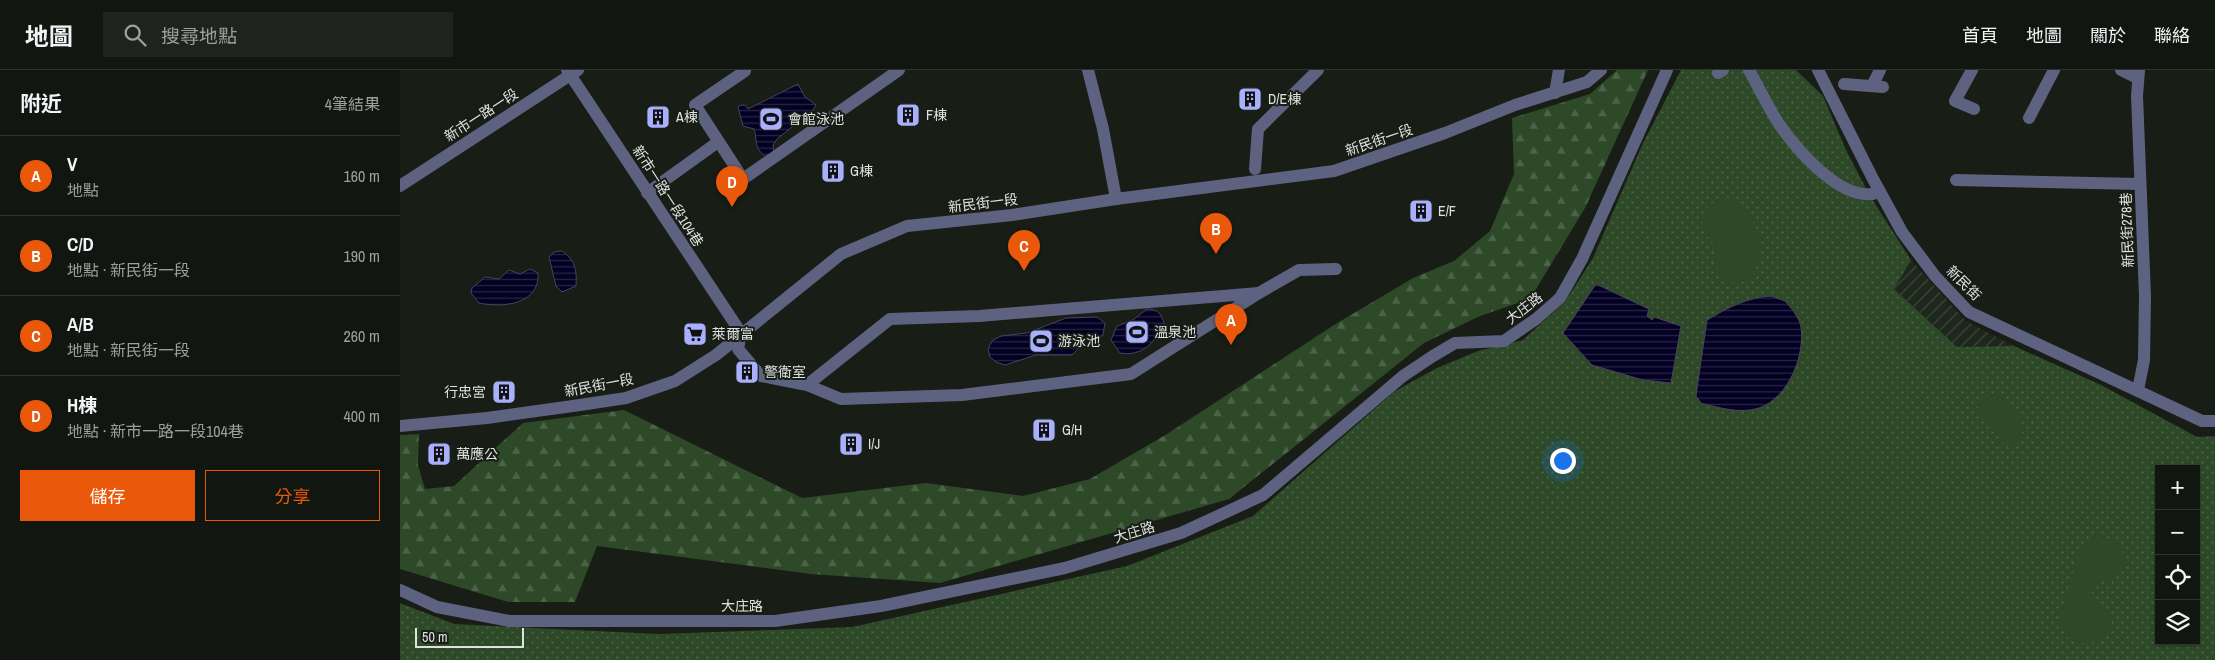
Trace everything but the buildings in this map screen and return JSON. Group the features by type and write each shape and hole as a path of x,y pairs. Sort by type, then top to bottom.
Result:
{"street":[{"path":"745,70 695,105 744,179 899,70"},
{"path":"1088,70 1101,119 1116,199"},
{"path":"1255,169 1258,129 1318,70"},
{"path":"1555,93 1559,70"},
{"name":"新民街一段","path":"400,426 487,418 626,398 674,382 716,355 841,254 907,226 1012,216 1116,199 1334,171 1587,82 1602,70"},
{"name":"大庄路","path":"400,590 437,607 510,621 775,621 881,606 1066,568 1182,533 1264,495 1403,376 1432,356 1455,342 1504,341 1536,320 1560,298 1582,258 1667,70"},
{"path":"1749,70 1778,123 1803,155 1837,183 1856,194 1870,196 1880,192"},
{"name":"新民街","path":"1818,70 1902,232 1930,269 1969,312 2202,421 2215,421"},
{"path":"1844,84 1878,86 1880,70"},
{"path":"1972,70 1956,101 1974,109"},
{"path":"2029,118 2054,70"},
{"path":"2121,70 2138,74"},
{"name":"新市一路一段","path":"400,186 572,72"},
{"name":"新市一路一段104巷","path":"572,72 647,193 741,333"},
{"name":"新民街278巷","path":"2138,74 2144,296 2144,360 2138,390"},
{"path":"647,193 718,142"},
{"path":"1956,180 2140,184"},
{"path":"741,333 738,349 760,376 807,385 841,399 962,394 1131,374 1299,270 1336,269"},
{"path":"807,385 890,318 978,316 1259,293"}],"shaded area":[{"path":"1911,260 1966,321 2014,346 1957,347 1894,289"}],"green space":[{"path":"1617,70 1648,70 1585,208 1530,299 1480,316 1424,343 1229,499 940,583 811,574 597,546 575,602 508,602 400,569 400,435 419,434 418,465 425,489 454,486 523,423 624,410 802,498 926,483 1023,496 1090,479 1167,434 1334,325 1413,278 1454,261 1490,231 1514,174 1512,118 1590,94"},
{"path":"1681,70 1796,70 1823,96 1846,150 1870,196 1911,260 1894,289 1957,347 2014,346 2101,385 2197,437 2215,436 2215,660 400,660 400,603 454,624 659,634 852,627 1127,566 1253,516 1395,391 1437,368 1478,351 1523,340 1565,302 1593,258 1643,143"},
{"path":"1724,197 1740,204 1746,211 1755,226 1759,243 1758,259 1751,278 1736,284 1720,274 1715,245 1704,231 1702,224 1705,211 1709,206"},
{"path":"1995,395 2005,399 2022,417 2022,436 2014,446 2009,447 2002,443 1978,411 1983,400"},
{"path":"2095,537 2109,539 2119,545 2125,562 2124,570 2115,577 2093,584 2089,590 2112,622 2110,630 2098,642 2082,643 2069,639 2058,623 2080,548 2087,541"}],"water":[{"name":"會館泳池","path":"798,84 805,97 816,105 813,110 777,139 773,145 774,152 767,157 758,148 754,129 743,126 738,107 745,105 748,109"},
{"path":"562,251 572,262 575,270 576,286 562,292 556,286 549,257 554,252"},
{"path":"530,269 538,273 537,284 533,292 518,302 498,305 479,303 471,293 472,288 485,277 499,279 509,270 520,274"},
{"path":"1596,284 1649,309 1647,316 1652,320 1654,317 1681,326 1671,383 1643,380 1592,365 1563,333"},
{"path":"1771,296 1785,301 1797,316 1801,327 1802,339 1797,363 1786,386 1769,403 1752,410 1730,410 1701,403 1696,396 1707,320 1738,304"},
{"name":"溫泉池","path":"1147,309 1160,314 1164,323 1161,330 1147,347 1135,353 1120,353 1111,340 1117,326 1133,320"},
{"name":"游泳池","path":"1097,317 1105,323 1103,335 1081,347 1072,355 1036,355 1005,365 996,362 990,357 988,349 992,341 1001,336 1027,333 1066,318"}],"place":[{"name":"D/E棟","path":"1250,99"},
{"name":"F棟","path":"908,115"},
{"name":"A棟","path":"658,117"},
{"name":"會館泳池","path":"771,119"},
{"name":"G棟","path":"833,171"},
{"name":"H棟","path":"732,207"},
{"name":"E/F","path":"1421,211"},
{"name":"C/D","path":"1216,254"},
{"name":"A/B","path":"1024,271"},
{"name":"溫泉池","path":"1137,332"},
{"name":"萊爾富","path":"695,334"},
{"name":"游泳池","path":"1041,341"},
{"name":"V","path":"1231,345"},
{"name":"警衛室","path":"747,372"},
{"name":"行忠宮","path":"504,392"},
{"name":"G/H","path":"1044,430"},
{"name":"I/J","path":"851,444"},
{"name":"萬應公","path":"439,454"}]}
